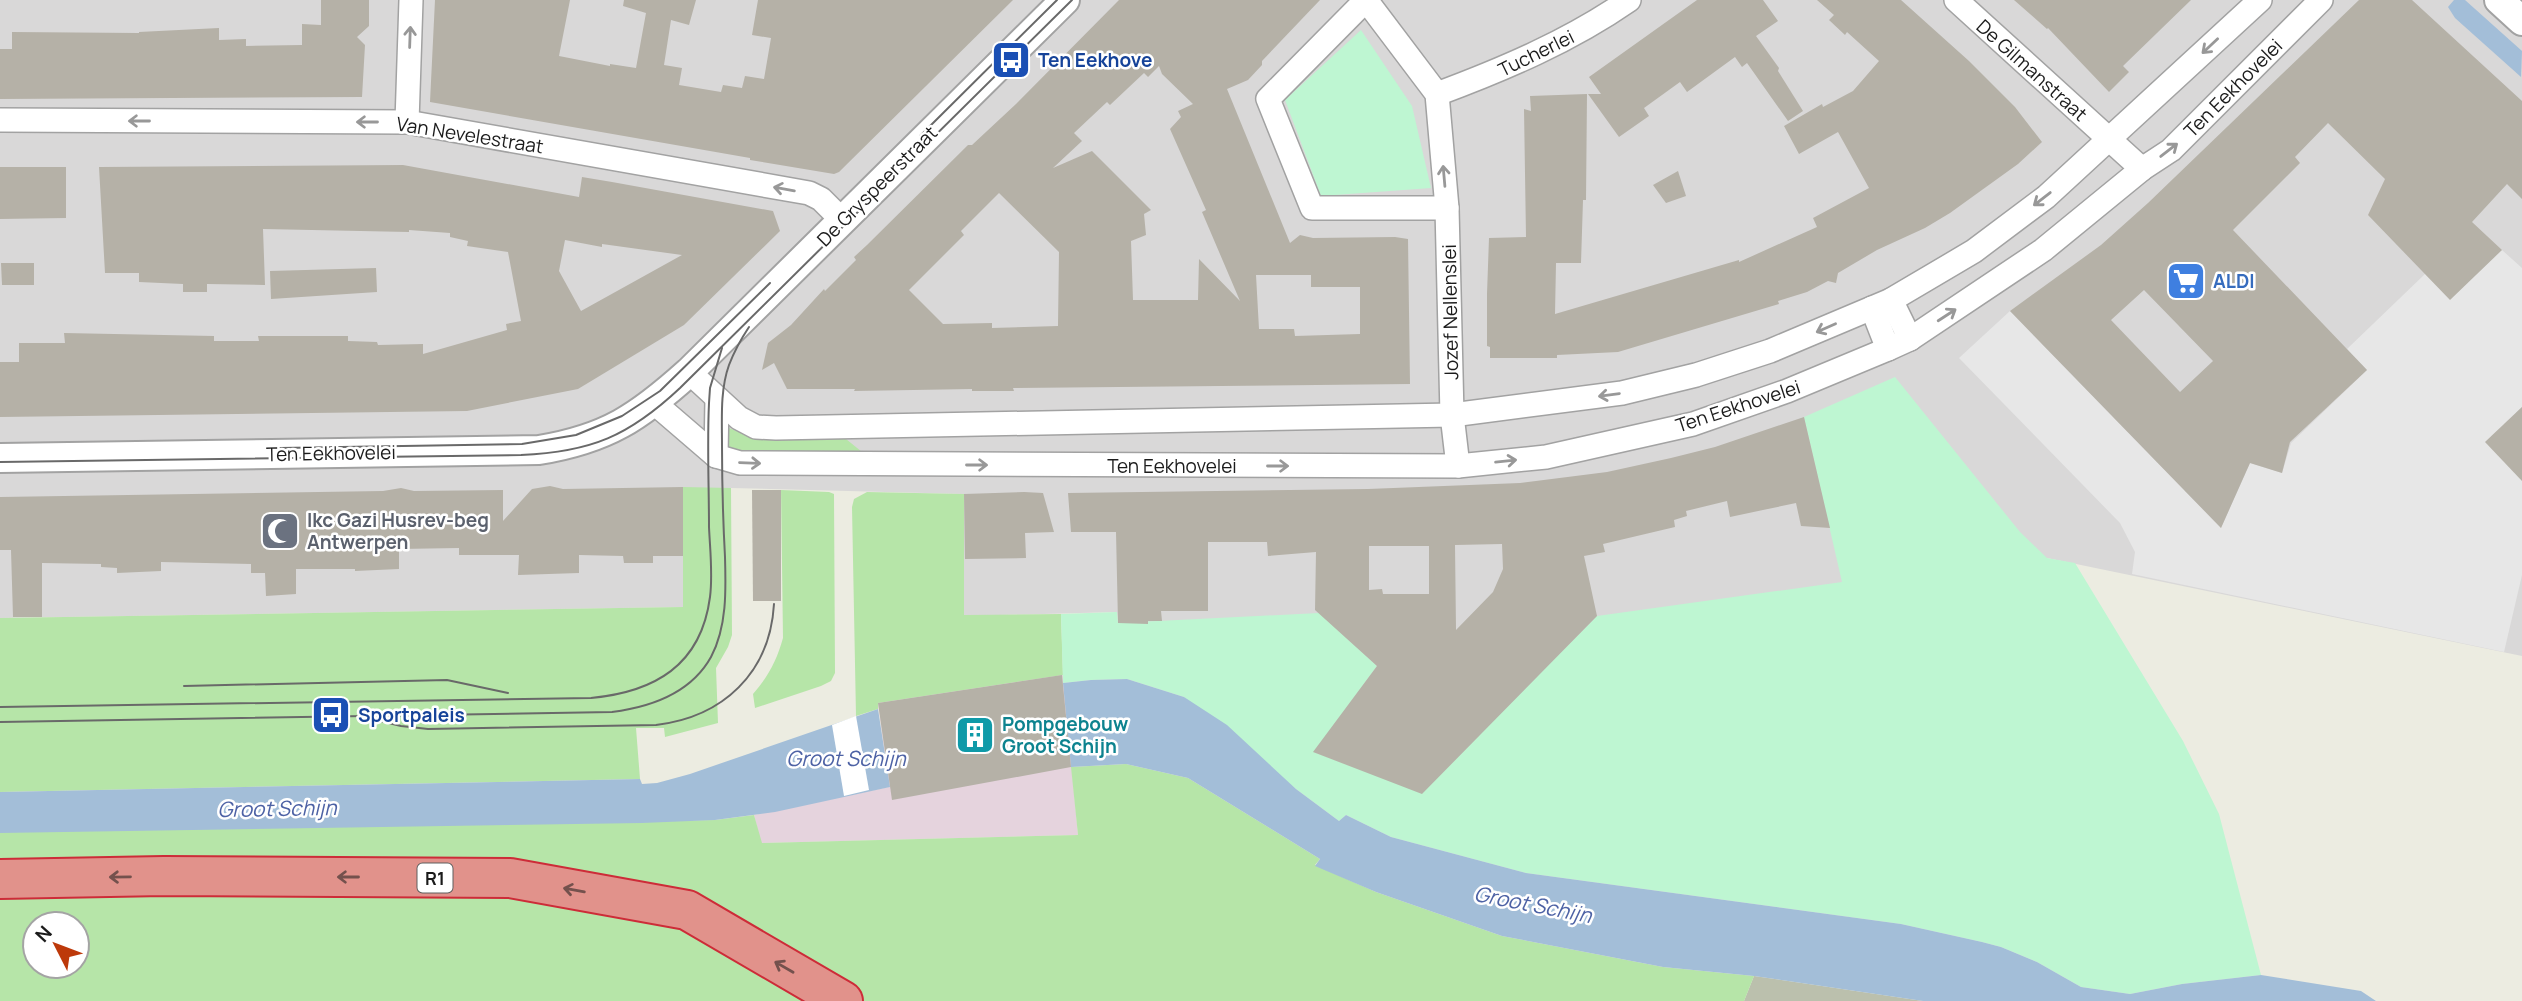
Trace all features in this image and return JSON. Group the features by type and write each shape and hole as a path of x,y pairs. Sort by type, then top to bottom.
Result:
{"highway":[{"name":"R1","path":"0,879 164,876 510,878 687,910 844,1001"}],"street":[{"path":"407,122 411,0"},
{"name":"De Gryspeerstraat","path":"689,372 1065,0"},
{"path":"1437,94 1366,0 1268,99 1312,208 1447,208"},
{"name":"Tucherlei","path":"1437,94 1495,73 1591,26 1629,0"},
{"name":"De Gilmanstraat","path":"1956,0 2109,139"},
{"path":"689,372 739,418 756,427 1452,415 1622,393 1684,378 1770,351 1882,304 1974,251 2046,197 2260,0"},
{"path":"2499,0 2522,21"},
{"name":"Ten Eekhovelei","path":"652,404 716,456 740,463 1458,466 1546,457 1693,424 1787,391 1910,339 2043,250 2142,169 2171,149 2320,1"},
{"name":"Jozef Nellenslei","path":"1437,94 1447,208 1452,415"},
{"name":"Van Nevelestraat","path":"0,120 407,122 809,193 821,199 842,220"},
{"path":"2109,139 2142,169"},
{"path":"1882,304 1910,339"},
{"path":"1882,304 1888,349"},
{"name":"Ten Eekhovelei","path":"0,457 539,450 597,436 626,422 689,372"},
{"path":"716,456 717,399"},
{"path":"1452,415 1458,466"},
{"path":"886,426 887,464"}],"shaded area":[{"path":"0,0 2522,0 2522,656 2047,558 1422,794 1118,623 1117,612 964,616 963,494 731,488 684,607 0,618"},
{"path":"2502,250 2522,268 2522,407 2486,442 2522,480 2522,575 2504,652 2132,574 2135,552 2120,523 1959,358 2010,311 2221,528 2250,463 2282,473 2291,443 2367,370 2347,349 2425,274"},
{"path":"1063,675 1078,835 761,843 754,815 889,787 878,703"},
{"path":"1754,976 1923,1001 1744,1001"}],"green space":[{"path":"1361,30 1412,106 1431,188 1321,196 1285,100"},
{"path":"1895,377 2020,532 2047,558 2075,563 2183,741 2219,814 2261,975 2182,984 2130,994 2081,987 2037,962 2001,947 1901,924 1526,873 1391,837 1346,815 1339,821 1184,697 1127,679 1063,683 1061,614 1117,612 1118,623 1319,613 1377,666 1314,752 1422,793 1597,616 1842,582 1804,417"},
{"path":"729,428 753,438 846,439 867,456 744,453 729,449"},
{"path":"683,487 731,488 732,635 716,668 718,723 665,737 664,728 636,728 640,779 0,792 0,618 683,607"},
{"path":"781,490 834,494 835,673 831,681 821,686 755,708 753,694 771,668 783,638"},
{"path":"867,492 964,494 964,615 1061,614 1063,675 878,703 878,709 856,716 852,507 854,499"},
{"path":"1126,764 1188,778 1320,859 1315,865 1376,892 1502,936 1663,967 1754,976 1744,1001 0,1001 0,832 715,820 754,815 762,843 1078,835 1071,767"}],"water":[{"path":"2454,0 2465,0 2522,51 2521,77 2455,18 2448,7"},
{"name":"Groot Schijn","path":"1127,679 1184,697 1227,725 1296,789 1339,821 1346,815 1391,837 1526,873 1901,924 2001,947 2037,962 2081,987 2130,994 2182,984 2261,975 2361,991 2376,1001 1923,1001 1754,976 1663,967 1502,936 1376,892 1315,866 1320,859 1188,778 1126,764 1071,767 1063,683"},
{"name":"Groot Schijn","path":"878,709 890,787 775,812 715,820 642,823 0,833 0,792 640,779 642,784 657,783"}],"pier":[{"path":"856,716 869,790 844,796 832,725"}],"building":[{"path":"321,0 369,0 369,26 357,37 365,45 362,97 0,99 0,49 12,49 12,32 139,33 219,28 219,40 246,39 246,46 302,45 302,24 321,25"},
{"path":"435,0 570,0 559,56 636,68 646,13 623,6 624,0 696,0 689,25 671,20 664,65 682,68 679,85 721,92 723,85 742,88 745,76 764,79 771,38 752,35 758,0 1013,0 834,174 430,102"},
{"path":"1119,0 1320,0 1262,61 1262,65 1248,80 1227,89 1290,243 1300,235 1313,238 1408,239 1410,384 854,391 855,389 787,389 774,363 762,370 768,343 791,325 824,289 825,291 856,260 854,257 968,145 972,145","holes":["1159,66 1162,74 1193,104 1178,111 1181,117 1170,129 1206,210 1202,212 1240,301 1199,259 1198,300 1133,300 1131,241 1146,235 1144,214 1151,210 1092,151 1053,168 1082,141 1074,133 1107,102 1110,105 1144,73 1148,77","999,193 1059,252 1058,326 992,328 992,323 943,324 909,290 964,235 961,231","1256,275 1311,275 1311,287 1360,287 1360,334 1295,336 1294,329 1259,329"]},
{"path":"1697,0 1763,0 1778,21 1756,36 1779,68 1778,71 1803,111 1788,121 1747,63 1742,67 1735,57 1687,92 1680,82 1644,108 1649,116 1619,137 1588,94 1601,94 1589,77"},
{"path":"1817,0 1901,0 2015,107 2042,142 2018,164 1950,213 1838,273 1836,283 1828,281 1807,292 1778,301 1779,304 1618,352 1557,355 1557,358 1490,358 1490,347 1487,346 1489,238 1526,237 1524,109 1531,111 1530,96 1587,94 1586,200 1583,200 1581,263 1556,263 1555,314 1739,262 1817,227 1813,218 1869,188 1838,132 1799,154 1784,126 1822,104 1823,107 1853,91 1879,61 1847,32 1845,35 1829,20 1834,15"},
{"path":"2014,0 2191,0 2123,66 2129,72 2109,92 2048,28"},
{"path":"2359,0 2412,0 2522,101 2522,199 2507,184 2472,222 2502,250 2450,300 2368,215 2385,179 2328,123 2295,157 2300,163 2233,230 2367,370 2290,442 2282,473 2250,463 2221,528 2010,311 2101,245","holes":["2144,290 2213,361 2180,392 2111,320"]},
{"path":"403,165 579,197 582,177 773,211 780,231 684,325 578,389 467,411 0,417 0,362 19,362 19,343 65,343 64,333 214,336 214,341 259,341 258,336 348,336 348,341 377,342 378,345 423,344 423,354 507,330 506,324 521,321 508,252 467,246 468,241 450,237 450,233 409,230 263,229 265,285 207,284 207,292 183,292 183,284 139,282 139,273 105,273 99,167","holes":["565,240 602,247 602,244 682,255 581,311 559,271"]},
{"path":"0,167 66,167 66,218 0,219"},
{"path":"1678,171 1686,196 1666,203 1653,185"},
{"path":"1,263 34,263 34,285 2,285"},
{"path":"376,268 377,292 271,299 270,271"},
{"path":"2522,407 2522,481 2485,442"},
{"path":"1804,417 1830,528 1801,526 1796,503 1730,517 1727,501 1686,511 1687,516 1674,520 1675,527 1603,544 1605,552 1584,556 1597,616 1422,794 1313,752 1377,666 1315,610 1316,552 1268,556 1267,542 1208,542 1208,611 1161,611 1162,621 1148,621 1148,624 1118,623 1116,532 1071,532 1068,493 1368,489 1520,483 1607,472 1715,447","holes":["1502,544 1503,569 1493,592 1456,630 1455,545","1369,546 1429,546 1429,594 1383,594 1382,589 1369,590"]},
{"path":"550,486 563,489 683,487 683,556 653,556 653,563 624,563 623,556 579,555 579,573 518,575 519,555 459,555 459,548 399,549 399,569 296,569 296,594 266,596 265,573 251,573 251,564 161,562 161,571 117,573 117,568 101,567 101,564 42,563 42,617 13,617 11,550 0,550 0,497 383,491 401,488 414,491 503,490 503,521 532,489"},
{"path":"752,490 781,490 781,601 753,601"},
{"path":"1043,493 1054,532 1025,533 1026,558 965,559 964,494"},
{"name":"Pompgebouw Groot Schijn","path":"1062,675 1071,767 892,800 878,703"}],"tram line":[{"path":"920,136 1057,0"},
{"path":"0,462 521,455 568,450 608,438 626,430 680,388 1072,0"},
{"path":"280,448 522,444 576,435 622,416 660,391 770,283"},
{"path":"0,722 612,712 669,696 693,680 703,669 711,657 720,633 725,582 723,394 729,365 749,327"},
{"path":"0,707 591,698 614,695 654,682 685,658 705,621 710,597 709,403 710,388 722,348"},
{"path":"376,720 428,729 656,725 680,720 722,701 739,687 753,670 771,629 774,604"},
{"path":"184,686 447,680 508,693"}],"place":[{"name":"Ten Eekhove","path":"1011,60"},
{"name":"ALDI","path":"2186,281"},
{"name":"Ikc Gazi Husrev-beg Antwerpen","path":"280,531"},
{"name":"Sportpaleis","path":"331,715"},
{"name":"Pompgebouw Groot Schijn","path":"975,735"}]}
